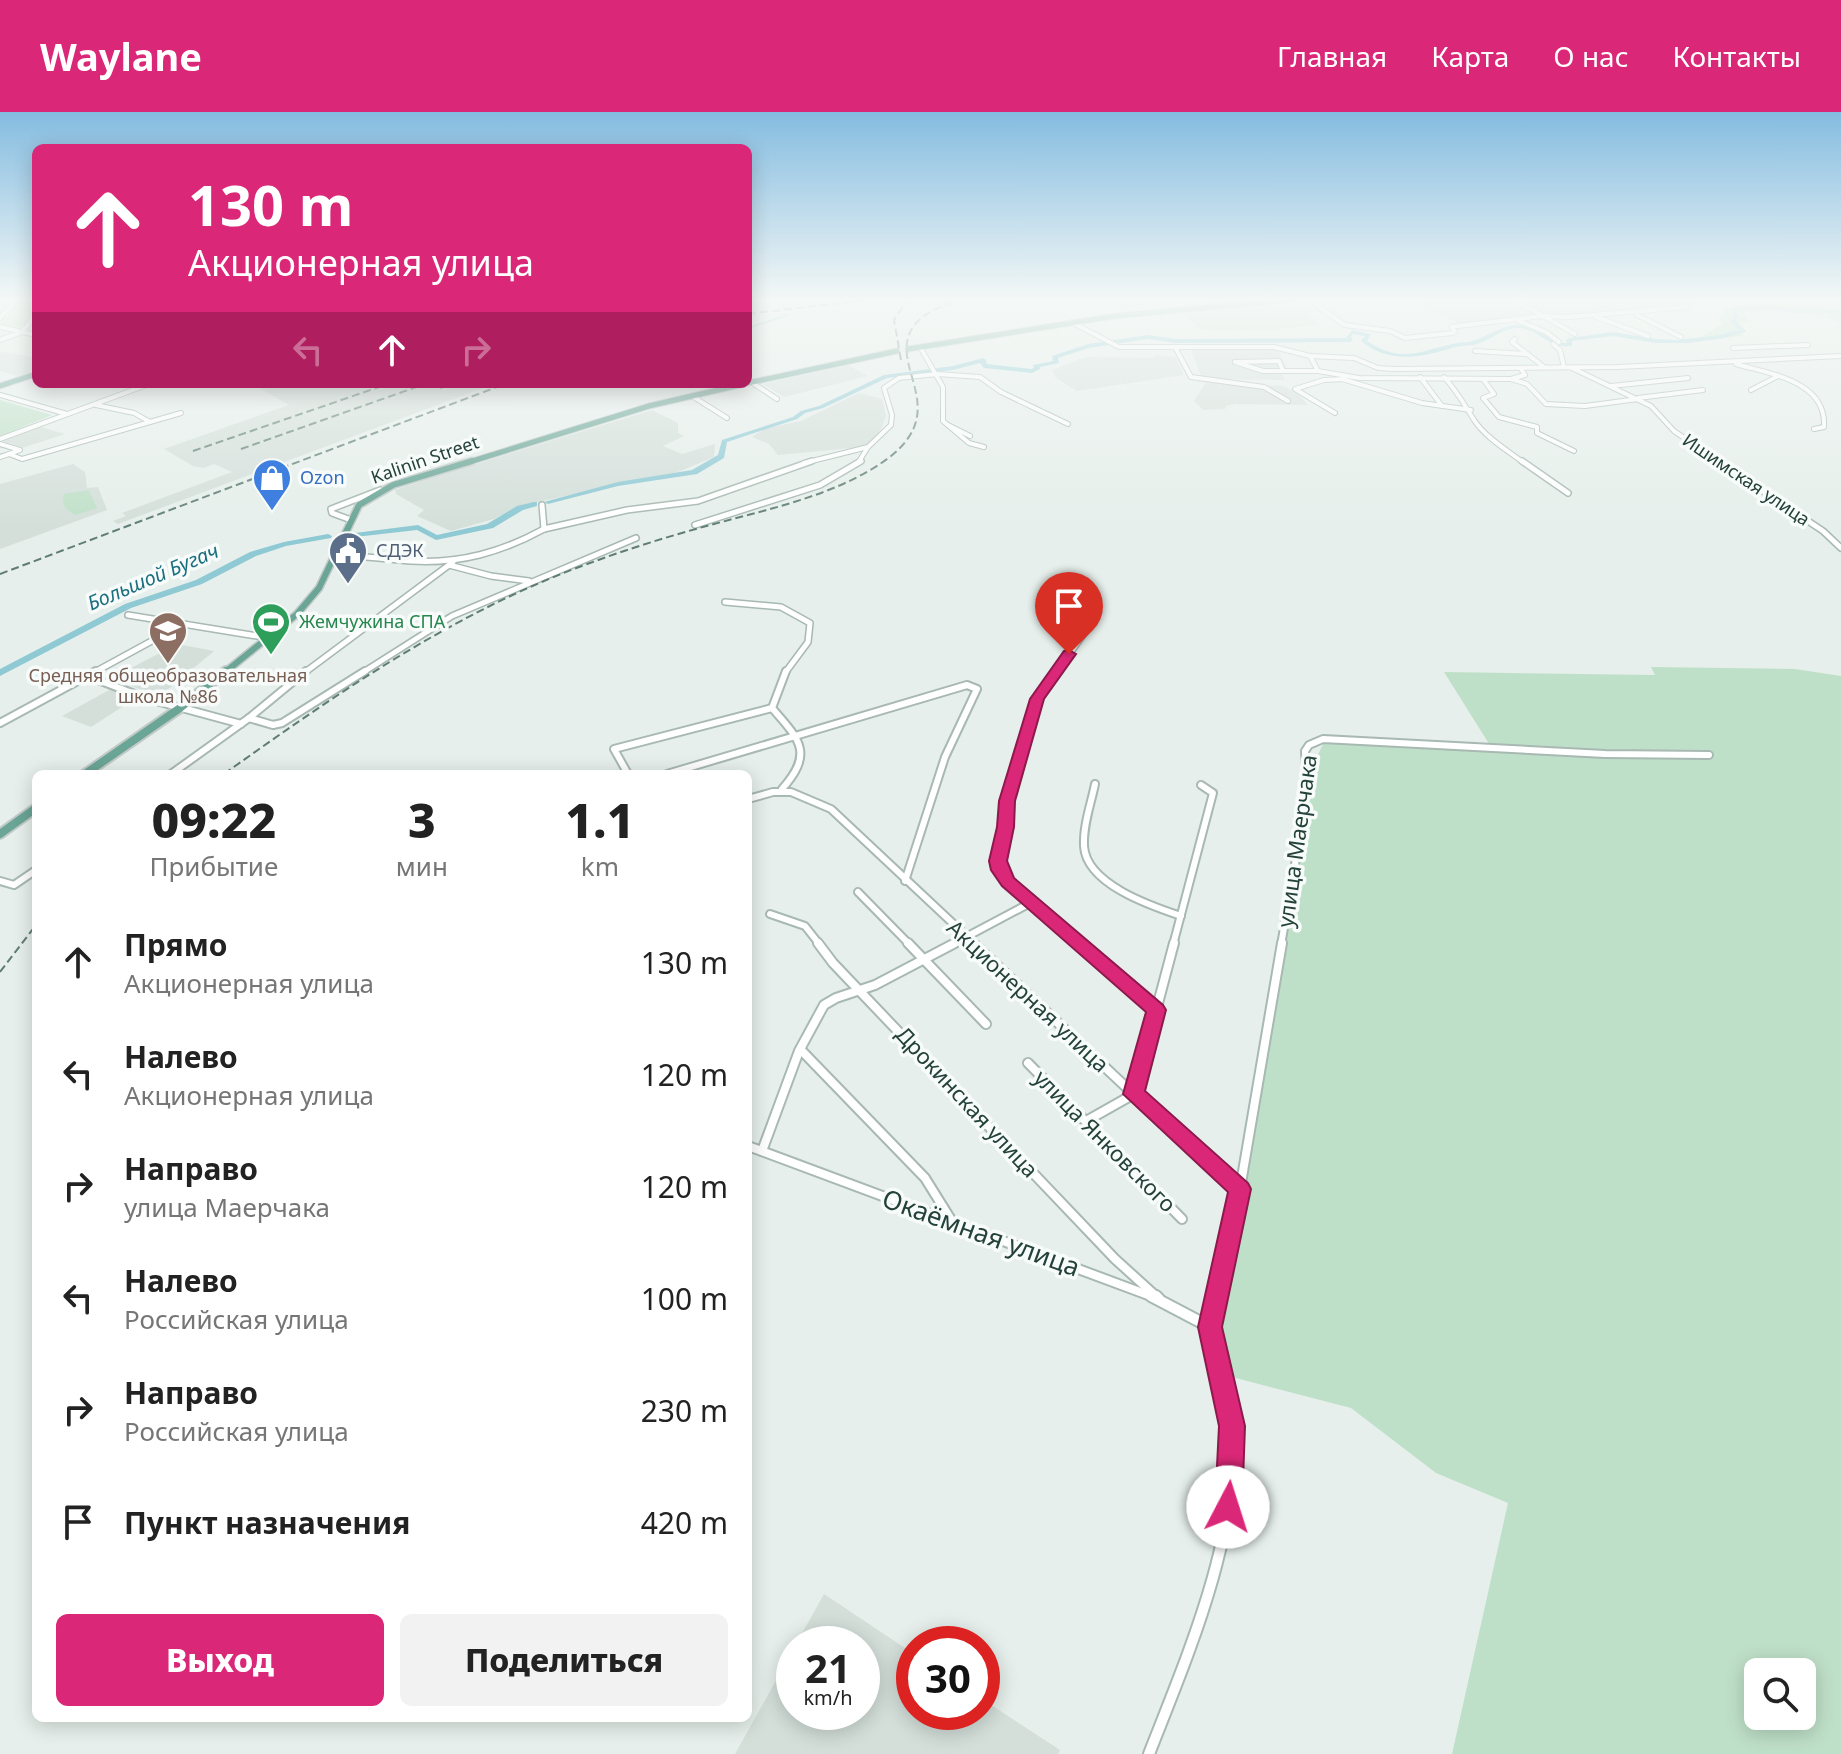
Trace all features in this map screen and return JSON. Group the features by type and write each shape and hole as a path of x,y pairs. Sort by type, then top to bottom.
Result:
{"main road":[{"path":"0,386 31,376"},
{"name":"Kalinin Street","path":"752,382 783,376"},
{"name":"Kalinin Street","path":"91,770 180,708 269,638 315,594 359,505 380,490 576,428 726,388"},
{"path":"0,834 32,811"}],"street":[{"path":"695,525 827,485 863,457 868,447 891,425 892,415 884,388 891,381 923,376"},
{"path":"937,376 943,387 942,406 946,424 969,443 984,447"},
{"path":"969,376 980,377 1001,392 1068,424"},
{"path":"1190,376 1274,388 1288,401"},
{"path":"1345,376 1359,378"},
{"path":"1443,376 1471,410 1475,421 1495,442 1568,493"},
{"path":"1335,413 1295,389 1324,380 1420,377 1511,379 1523,376"},
{"name":"Ишимская улица","path":"1587,376 1651,406 1674,431 1813,524 1841,548"},
{"path":"1751,390 1779,378 1777,376"},
{"path":"1779,376 1804,386 1825,413 1824,427 1814,429"},
{"path":"1420,377 1442,406"},
{"path":"1610,386 1688,378"},
{"path":"1342,379 1388,395 1452,410 1471,410"},
{"path":"1483,379 1494,394 1483,398 1499,417 1537,427 1537,433 1574,451"},
{"path":"1511,379 1527,384 1546,404 1585,406 1703,390"},
{"path":"752,385 777,399"},
{"path":"0,442 138,388"},
{"path":"0,395 67,414"},
{"path":"692,396 727,418"},
{"path":"94,404 134,413 150,422"},
{"path":"9,454 22,459 181,413"},
{"path":"946,424 956,426 970,436"},
{"path":"0,442 20,450 0,457"},
{"path":"177,770 249,718 333,649 451,563 499,552 544,529 627,510 698,501 806,462 868,447"},
{"path":"351,520 341,518 331,509 380,490"},
{"path":"542,505 544,529"},
{"path":"249,718 273,725 282,723 452,616 636,538"},
{"path":"336,556 370,554 451,563 491,576 530,581"},
{"path":"725,602 771,604 789,609 810,623 813,632 810,642 790,662 772,708"},
{"path":"128,615 269,638"},
{"path":"0,723 181,625"},
{"path":"1085,632 1038,694 1007,801 1006,827 998,861 1008,882 1156,1010"},
{"path":"88,676 180,708 241,724"},
{"path":"681,770 967,685 977,689 945,757 905,881"},
{"path":"752,798 782,789 795,776 804,755 802,741 772,708"},
{"path":"626,770 614,749 772,708"},
{"name":"улица Маерчака","path":"1240,1189 1295,865 1306,771 1305,751 1309,745 1323,739 1605,754 1709,755"},
{"path":"1095,784 1084,848 1088,860 1133,898 1181,916"},
{"path":"1088,1120 1134,1094 1213,793 1201,785"},
{"name":"Акционерная улица","path":"782,789 831,809 1134,1094 1240,1189"},
{"path":"0,881 14,885 32,873"},
{"path":"858,892 986,1024"},
{"path":"762,1151 801,1050 824,1005 842,995 862,991 919,963 1032,902"},
{"name":"Дрокинская улица","path":"770,914 805,926 833,963 1115,1259 1159,1299"},
{"path":"801,1050 925,1178 953,1223"},
{"name":"улица Янковского","path":"1028,1063 1088,1120 1182,1219"},
{"name":"Окаёмная улица","path":"752,1147 1159,1299 1210,1327"},
{"path":"1149,1754 1186,1659 1217,1562 1228,1507 1232,1426 1210,1327 1240,1189"}],"shaded area":[{"path":"800,376 868,376 784,397 763,384"},
{"path":"1055,376 1180,376 1077,391"},
{"path":"1201,376 1283,376 1285,380 1202,379"},
{"path":"1206,382 1283,386 1297,393 1308,405 1235,404 1225,409 1203,410 1194,401"},
{"path":"259,388 483,388 118,524 113,521 126,516 122,513 232,472 214,464 203,468 193,466 164,449 289,405"},
{"path":"859,393 882,399 886,416 878,437 862,447 778,455 769,444 752,437 764,429 801,421"},
{"path":"652,410 678,423 678,433 684,436 663,446 682,454 715,444 714,457 678,472 519,506 494,519 451,531 417,516 424,510 396,494 395,490 446,473"},
{"path":"41,427 65,434 22,448 2,441"},
{"path":"73,464 85,472 87,488 98,487 107,510 0,549 0,484"},
{"name":"Средняя общеобразовательная школа №86","path":"177,644 214,651 159,697 112,678"},
{"path":"111,689 136,698 91,727 62,716"},
{"path":"824,1594 872,1626 806,1626"},
{"path":"880,1631 896,1642 896,1730 1000,1730 1000,1711 1060,1750 1058,1754 735,1754 776,1680 776,1730 880,1730"}],"green space":[{"path":"0,400 52,415 0,436"},
{"path":"89,490 97,508 76,515 65,507 64,494"},
{"path":"1651,667 1795,669 1841,676 1841,1754 1452,1754 1508,1503 1436,1473 1351,1408 1232,1377 1222,1333 1312,767 1324,742 1491,747 1444,672 1655,675"}],"waterway":[{"name":"Большой Бугач","path":"548,502 618,484 694,472 721,456 724,441 795,418 889,376"},
{"path":"355,535 418,527 436,538 490,526 520,508 534,504"},
{"name":"Большой Бугач","path":"0,673 128,606 199,582 253,554 284,544 328,536"}],"railway":[{"path":"230,770 400,656 446,629 541,582 677,534 802,499 872,469 899,449 913,430 918,411 912,376"},
{"path":"193,451 376,388"},
{"path":"241,449 414,388"},
{"path":"0,574 494,388"},
{"path":"0,972 32,930"}],"place":[{"name":"Ozon","path":"272,512"},
{"name":"СДЭК","path":"348,585"},
{"name":"Жемчужина СПА","path":"271,656"},
{"name":"Средняя общеобразовательная школа №86","path":"168,665"}],"route":[{"path":"1069,654 1038,694 1007,801 1006,827 998,861 1008,882 1156,1010 1134,1094 1195,1152 1240,1189 1210,1327 1232,1426 1232,1479 1228,1507"}]}
